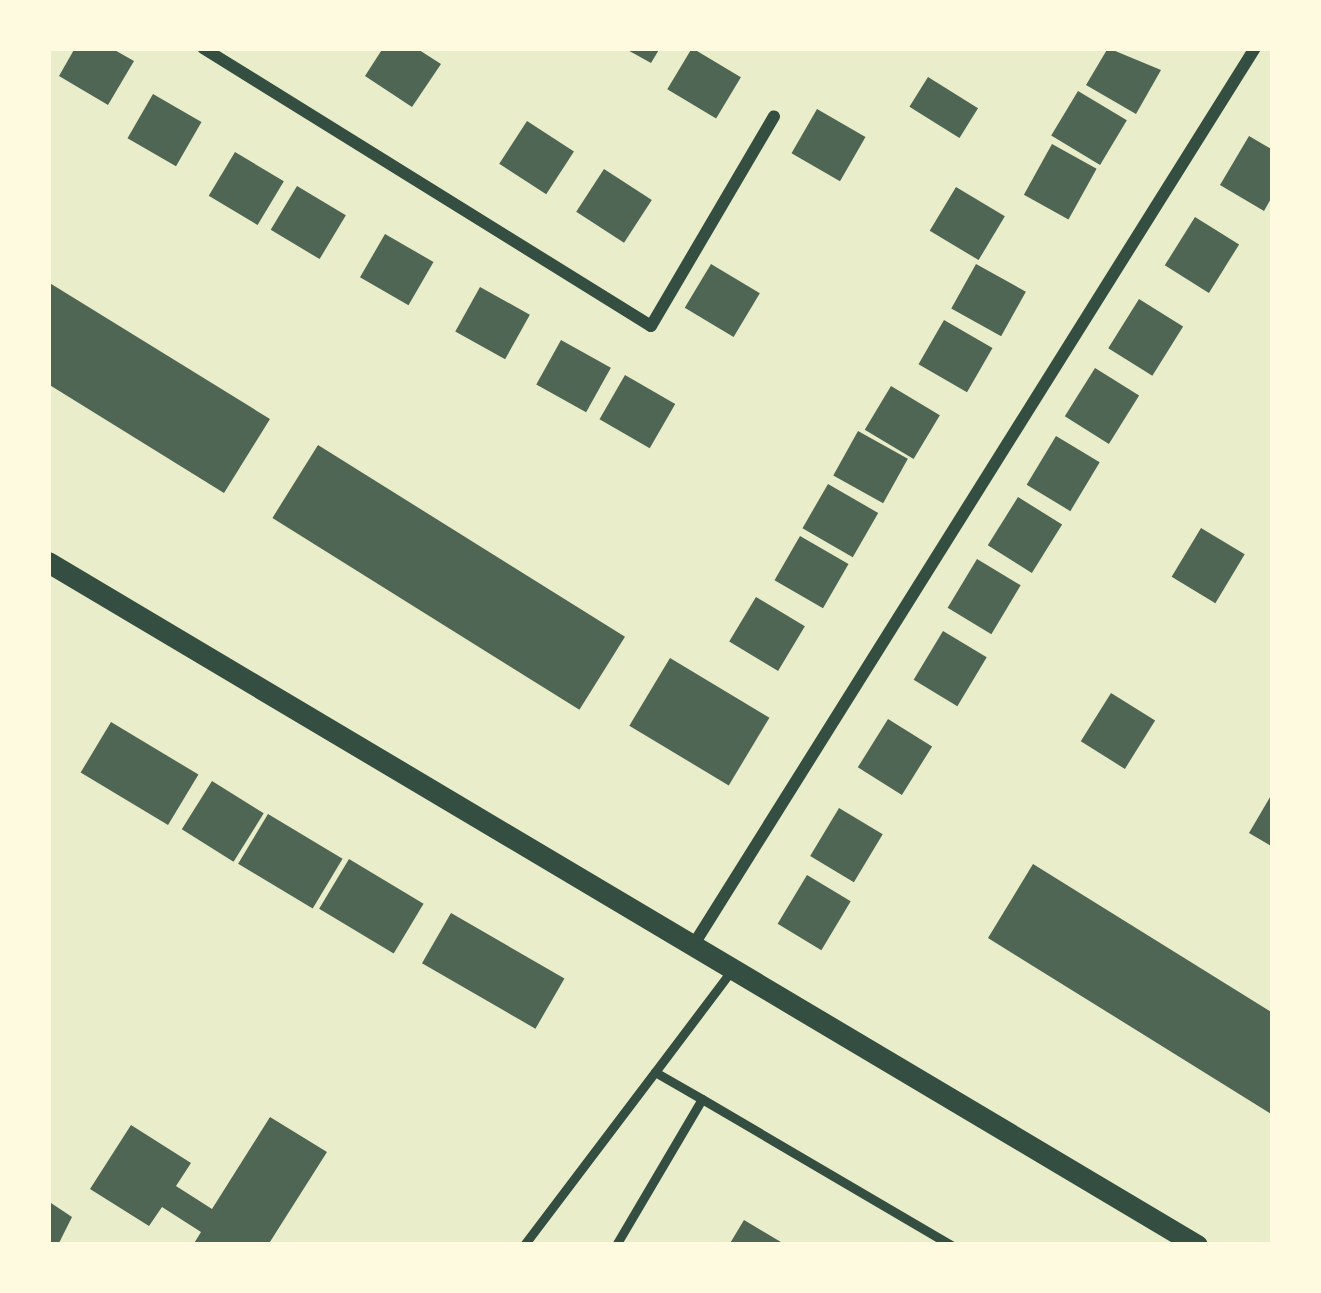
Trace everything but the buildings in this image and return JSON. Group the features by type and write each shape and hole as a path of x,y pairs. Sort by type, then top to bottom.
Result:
{"street":[{"path":"203,48 651,326 774,116"},
{"path":"694,944 1255,48"},
{"path":"48,562 1197,1245"}],"lane":[{"path":"524,1245 733,968"},
{"path":"655,1072 951,1245"},
{"path":"616,1245 702,1099"}]}
